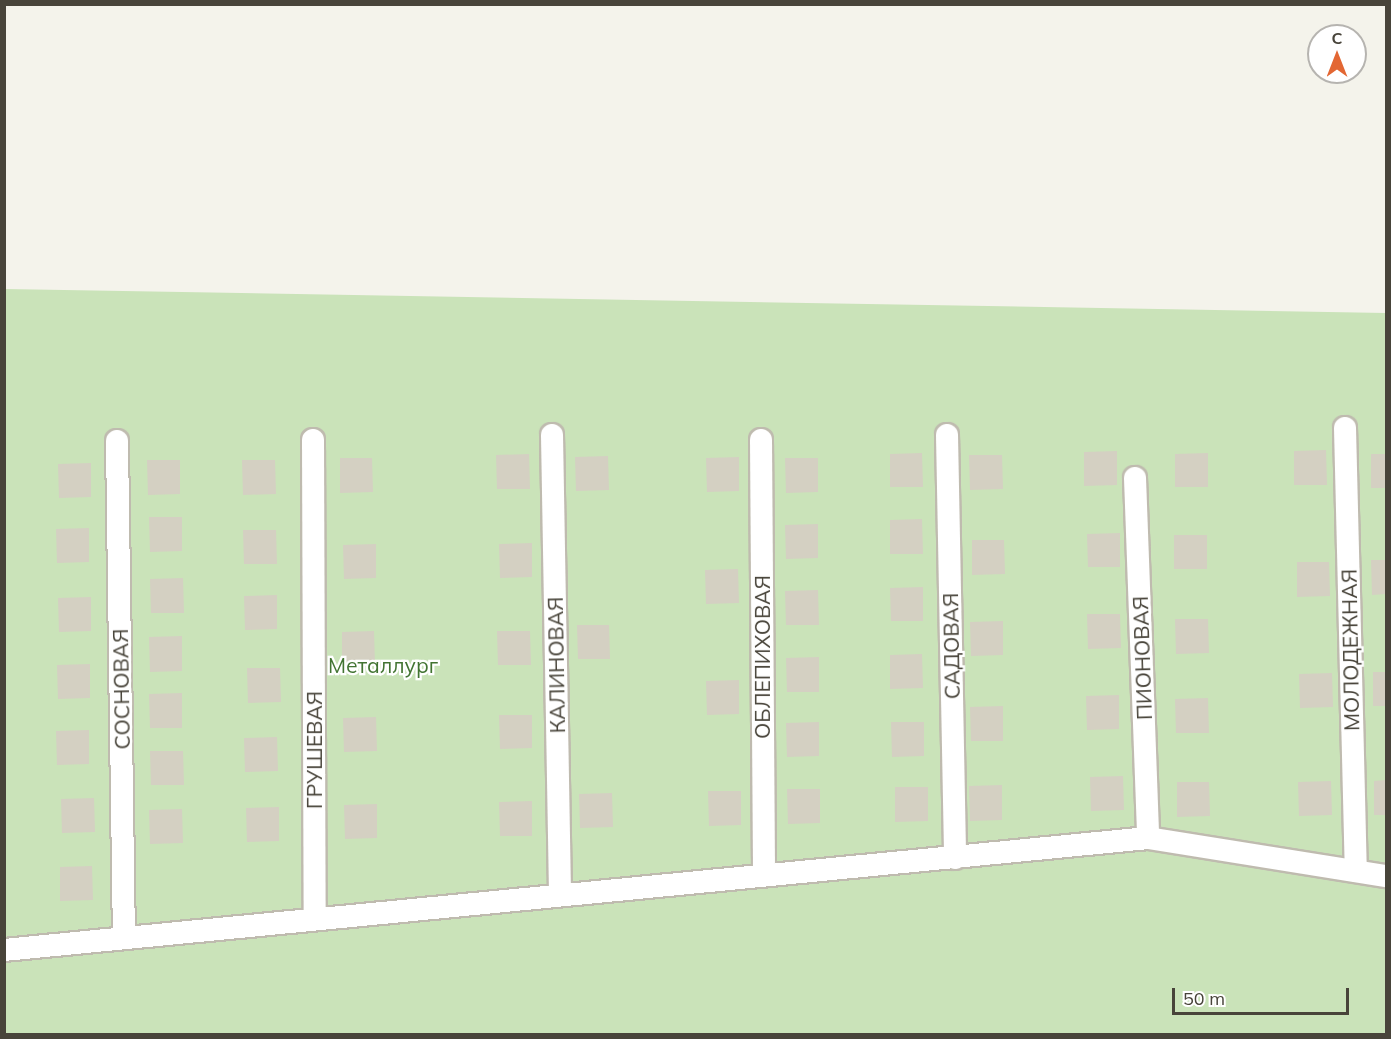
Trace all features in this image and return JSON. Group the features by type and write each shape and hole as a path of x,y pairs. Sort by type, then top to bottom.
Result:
{"street":[{"name":"МОЛОДЕЖНАЯ","path":"1345,428 1356,871"},
{"name":"КАЛИНОВАЯ","path":"552,435 560,895"},
{"name":"САДОВАЯ","path":"947,435 955,858"},
{"name":"ГРУШЕВАЯ","path":"313,440 315,917"},
{"name":"ОБЛЕПИХОВАЯ","path":"761,440 764,875"},
{"name":"СОСНОВАЯ","path":"117,441 124,937"},
{"name":"ПИОНОВАЯ","path":"1135,478 1148,838"},
{"path":"4,950 315,917 1148,838 1386,876"}],"green space":[{"name":"Металлург","path":"5,289 1386,313 1386,1034 5,1034"}],"building":[{"path":"1326,450 1327,485 1294,485 1294,451"},
{"path":"1117,451 1117,485 1084,486 1084,452"},
{"path":"922,453 923,487 890,487 890,454"},
{"path":"1208,453 1208,487 1175,487 1175,454"},
{"path":"529,454 530,489 497,489 496,455"},
{"path":"1371,454 1386,454 1386,488 1371,488"},
{"path":"969,455 1002,455 1003,489 970,490"},
{"path":"608,456 609,490 576,491 575,457"},
{"path":"739,457 739,491 707,492 706,458"},
{"path":"340,458 372,458 373,492 340,493"},
{"path":"785,458 818,458 818,492 786,493"},
{"path":"147,460 180,460 180,494 148,495"},
{"path":"242,460 275,460 276,494 243,495"},
{"path":"91,463 91,497 59,498 58,464"},
{"path":"149,517 182,517 182,551 150,552"},
{"path":"922,519 923,554 890,554 890,520"},
{"path":"818,524 818,558 786,559 785,525"},
{"path":"89,528 89,562 57,563 56,529"},
{"path":"243,530 276,530 277,564 244,564"},
{"path":"1120,533 1120,567 1088,567 1087,534"},
{"path":"1174,535 1207,535 1207,569 1174,569"},
{"path":"972,540 1004,540 1005,574 972,575"},
{"path":"532,543 532,577 500,578 499,544"},
{"path":"376,544 376,578 344,579 343,545"},
{"path":"1371,560 1386,560 1386,594 1372,595"},
{"path":"1297,562 1329,562 1330,596 1297,597"},
{"path":"738,569 739,603 706,604 705,570"},
{"path":"183,578 184,613 151,613 150,579"},
{"path":"923,587 923,621 891,621 890,588"},
{"path":"818,590 819,625 786,625 785,591"},
{"path":"277,595 277,629 245,630 244,596"},
{"path":"91,597 91,631 59,632 58,598"},
{"path":"1087,614 1120,614 1121,648 1088,649"},
{"path":"1175,619 1208,619 1209,653 1176,654"},
{"path":"1003,621 1003,655 971,656 970,622"},
{"path":"577,625 609,625 610,659 578,659"},
{"path":"374,631 375,665 342,666 342,632"},
{"path":"497,631 530,631 531,665 498,665"},
{"path":"182,636 182,671 150,672 149,637"},
{"path":"922,654 923,688 890,689 890,655"},
{"path":"819,657 819,692 787,692 786,658"},
{"path":"90,664 90,698 58,699 57,665"},
{"path":"247,668 280,668 281,702 248,703"},
{"path":"1373,672 1386,672 1386,706 1373,706"},
{"path":"1332,673 1333,707 1300,708 1299,674"},
{"path":"739,680 739,714 707,715 706,681"},
{"path":"182,693 182,728 150,728 149,694"},
{"path":"1119,695 1119,729 1087,730 1086,696"},
{"path":"1208,698 1209,733 1176,733 1175,699"},
{"path":"1003,706 1003,741 971,741 970,707"},
{"path":"499,715 532,715 532,748 500,749"},
{"path":"376,717 377,751 344,752 343,718"},
{"path":"819,722 819,756 787,757 786,723"},
{"path":"891,722 924,722 924,756 892,757"},
{"path":"89,730 89,764 57,765 56,731"},
{"path":"277,737 278,771 245,772 244,738"},
{"path":"150,751 183,751 184,785 151,785"},
{"path":"1123,776 1124,810 1091,811 1090,777"},
{"path":"1386,780 1386,815 1374,815 1374,781"},
{"path":"1331,781 1332,815 1299,816 1298,782"},
{"path":"1177,782 1209,782 1210,816 1177,817"},
{"path":"1002,785 1002,820 970,821 969,786"},
{"path":"895,787 928,787 928,821 895,822"},
{"path":"787,789 820,789 820,823 788,824"},
{"path":"708,791 741,791 741,825 709,826"},
{"path":"612,793 613,827 580,828 579,794"},
{"path":"94,798 95,832 62,833 61,799"},
{"path":"532,801 532,836 500,836 499,802"},
{"path":"377,804 377,838 345,839 344,805"},
{"path":"279,807 279,841 247,842 246,808"},
{"path":"182,809 183,843 150,844 149,810"},
{"path":"92,866 93,900 60,901 60,867"}]}
